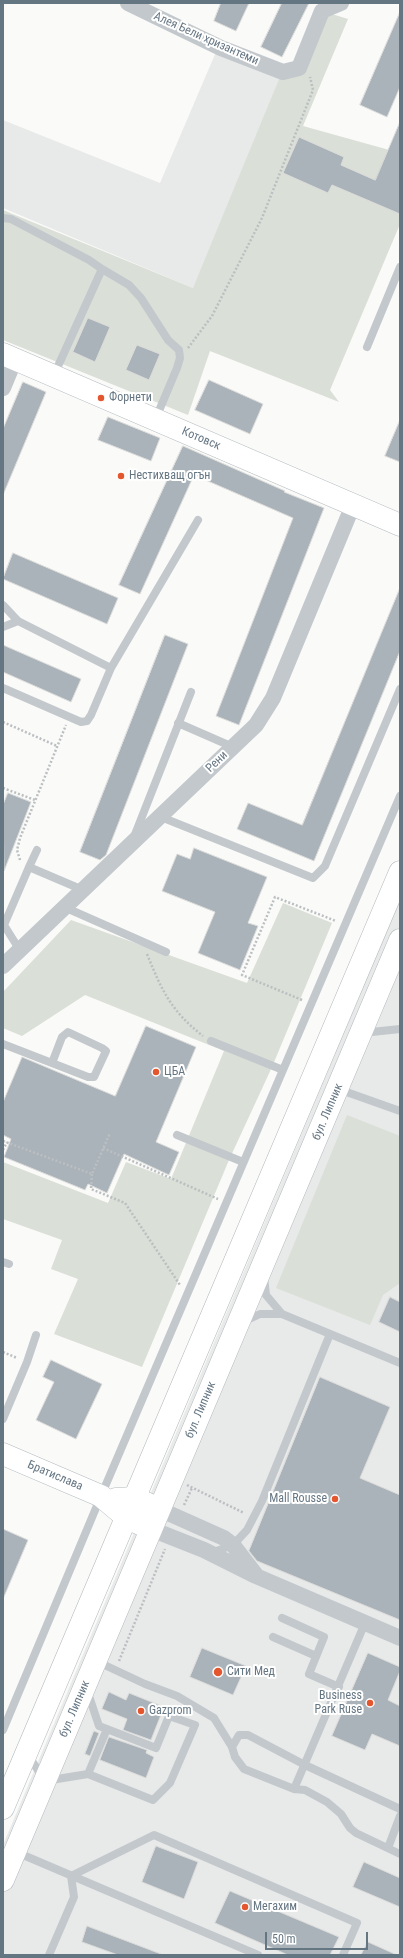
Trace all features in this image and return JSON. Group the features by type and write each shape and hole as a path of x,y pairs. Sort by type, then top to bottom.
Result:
{"main road":[{"name":"Котовск","path":"9,356 400,525"},
{"path":"3,1808 400,872"},
{"name":"бул. Липник","path":"3,1880 400,940"},
{"name":"Братислава","path":"3,1454 104,1498"},
{"path":"104,1498 135,1498 159,1509"},
{"path":"104,1498 127,1518 151,1529"}],"street":[{"name":"Алея Бели хризантеми","path":"128,3 221,48 276,70 283,72 299,68"},
{"path":"299,68 322,11 341,3"},
{"path":"3,388 9,356"},
{"name":"Рени","path":"3,966 256,725 273,698 353,505"},
{"path":"159,1509 214,1532 233,1545 256,1576"},
{"path":"151,1529 204,1550 256,1576 400,1638"}],"lane":[{"path":"3,218 11,219 89,260 129,285 141,298 168,340 179,350 180,358 155,419"},
{"path":"367,347 400,267"},
{"path":"54,376 102,269"},
{"path":"3,688 69,718 81,722 87,721 111,668 198,520"},
{"path":"3,605 18,621 111,668"},
{"path":"3,627 18,621"},
{"path":"161,817 313,878 325,866 400,689"},
{"path":"131,845 191,692"},
{"path":"178,723 233,747"},
{"path":"3,1730 104,1498 187,1294 400,796"},
{"path":"19,950 4,925 37,850"},
{"path":"29,867 83,890"},
{"path":"64,907 166,952"},
{"path":"362,1033 400,1029"},
{"path":"3,1044 88,1077 94,1077 106,1051 68,1032 62,1037 52,1063"},
{"path":"211,1041 283,1070"},
{"path":"338,1089 400,1111"},
{"path":"177,1135 243,1162"},
{"path":"262,1265 266,1295 282,1314"},
{"path":"234,1332 246,1320 260,1314 282,1314 400,1363"},
{"path":"204,1550 212,1553 233,1545 247,1530 330,1334"},
{"path":"3,1419 27,1362 36,1335"},
{"path":"282,1618 324,1637 309,1674 339,1687"},
{"path":"294,1789 339,1687 364,1623"},
{"path":"273,1637 316,1656"},
{"path":"95,1660 177,1696 214,1718 232,1747 235,1757 244,1769 294,1789 305,1790 327,1802 341,1814 350,1828 400,1854"},
{"path":"27,1752 45,1781 88,1774 153,1800 170,1783 195,1725 169,1716 156,1748 99,1726 85,1685"},
{"path":"88,1774 107,1729"},
{"path":"232,1747 239,1735 248,1735 305,1765 400,1809"},
{"path":"388,1848 400,1816"},
{"path":"71,1876 154,1835 357,1923 343,1955"},
{"path":"15,1852 258,1955"},
{"path":"49,1955 74,1898 71,1876"}],"path":[{"path":"180,358 212,316 224,293 262,218 304,116 313,90 310,77 299,68"},
{"path":"29,867 18,857 17,850 20,838 69,718"},
{"path":"3,722 57,746"},
{"path":"3,788 35,800"},
{"path":"311,1004 242,975 260,932 275,897 345,924"},
{"path":"141,941 159,984 175,1010 211,1041"},
{"path":"110,1133 92,1174 91,1189 125,1203 187,1294"},
{"path":"3,1141 92,1174"},
{"path":"3,1150 7,1142"},
{"path":"103,1148 226,1203"},
{"path":"3,1352 27,1362"},
{"path":"172,1479 253,1518"},
{"path":"179,1518 192,1488"},
{"path":"116,1670 165,1549"}],"shaded area":[{"path":"322,11 348,19 303,126 400,153 400,224 330,390 339,402 210,351 188,415 3,340 3,210 193,288 282,72 299,68"},
{"path":"219,45 282,72 228,212 193,288 3,208 3,120 160,183"},
{"path":"400,900 400,1955 3,1955 3,1845"},
{"path":"283,903 332,923 272,1067 229,1160 142,1367 54,1334 78,1279 51,1269 62,1240 3,1219 3,1162 108,1203 126,1162 171,1179 224,1051 85,995 22,1036 3,1028 3,992 71,920 247,983"},
{"path":"347,1115 400,1136 400,1283 383,1295 370,1325 276,1288"}],"building":[{"path":"221,3 249,3 236,31 214,21"},
{"path":"282,3 309,3 282,57 261,47"},
{"path":"400,12 400,87 387,117 360,105"},
{"path":"400,122 400,214 332,185 328,193 283,173 299,137 344,157 341,165 375,180"},
{"path":"88,318 110,327 95,362 73,352"},
{"path":"137,345 160,354 149,380 126,370"},
{"path":"209,380 263,404 250,434 195,410"},
{"path":"23,382 46,392 3,495 3,429"},
{"path":"108,417 160,438 151,461 98,440"},
{"path":"400,420 400,462 385,456"},
{"path":"183,446 285,491 284,492 324,508 239,725 216,716 293,518 194,475 140,594 119,585"},
{"path":"13,553 118,598 107,624 3,579"},
{"path":"400,588 400,651 314,861 237,829 248,803 302,825"},
{"path":"165,635 188,644 106,855 100,860 80,852"},
{"path":"3,645 81,679 71,702 3,672"},
{"path":"8,793 31,802 4,871 3,805"},
{"path":"194,848 267,877 248,923 258,926 240,970 198,953 215,912 162,891 177,854 190,859"},
{"path":"146,1026 196,1047 156,1142 179,1152 169,1175 124,1154 107,1193 88,1184 85,1190 4,1157 11,1139 3,1135 3,1102 22,1057 115,1096"},
{"path":"390,1297 400,1302 400,1332 379,1322"},
{"path":"51,1360 102,1384 76,1439 36,1420 54,1382 43,1377"},
{"name":"Mall Rousse","path":"320,1377 390,1407 360,1478 400,1495 400,1620 257,1561 249,1551"},
{"path":"3,1529 28,1540 3,1599"},
{"name":"Сити Мед","path":"202,1648 246,1666 233,1695 190,1677"},
{"name":"Business Park Ruse","path":"368,1653 400,1667 400,1671 388,1700 400,1706 400,1746 372,1734 365,1750 332,1736"},
{"path":"109,1692 126,1700 129,1693 164,1707 151,1740 123,1730 127,1719 102,1709"},
{"path":"94,1731 99,1733 90,1756 85,1754"},
{"path":"109,1737 147,1750 146,1753 154,1757 146,1778 100,1760"},
{"path":"156,1846 198,1862 184,1899 142,1882"},
{"path":"364,1862 400,1878 400,1907 353,1887"},
{"name":"Мегахим","path":"230,1891 339,1937 330,1955 288,1955 215,1923"},
{"path":"87,1926 161,1955 118,1955 82,1942"},
{"path":"368,1942 397,1955 361,1955"}],"place":[{"name":"Форнети","path":"101,398"},
{"name":"Нестихващ огън","path":"121,476"},
{"name":"ЦБА","path":"156,1072"},
{"name":"Mall Rousse","path":"335,1499"},
{"name":"Сити Мед","path":"218,1672"},
{"name":"Business Park Ruse","path":"370,1703"},
{"name":"Gazprom","path":"141,1711"},
{"name":"Мегахим","path":"245,1907"}]}
